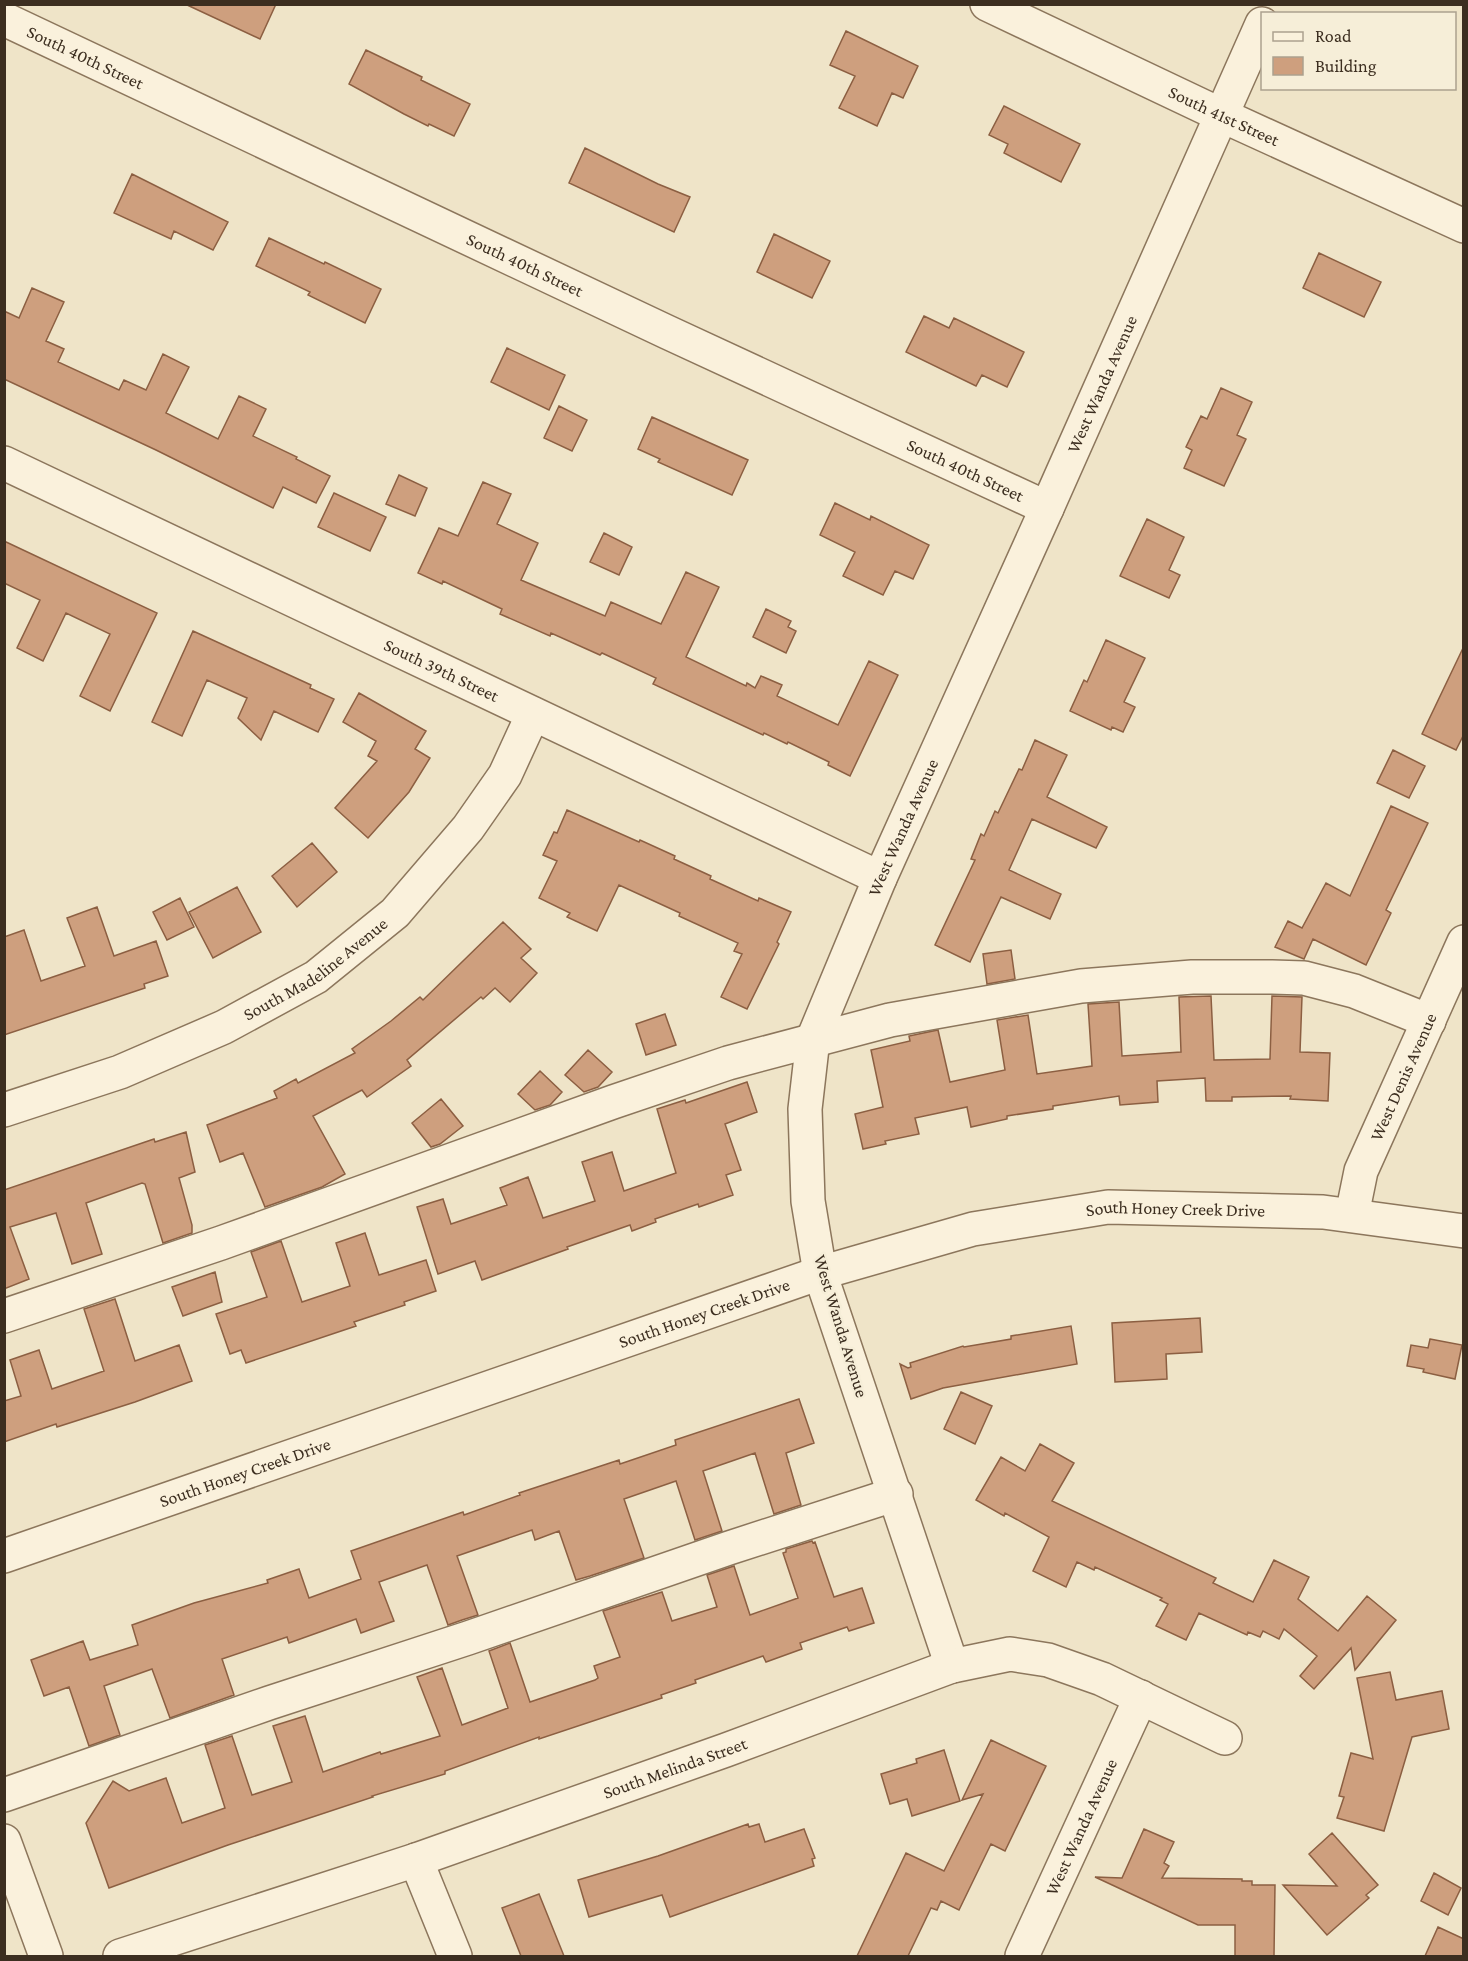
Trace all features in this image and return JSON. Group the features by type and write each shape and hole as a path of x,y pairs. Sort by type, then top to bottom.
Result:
{"street":[{"name":"South 41st Street","path":"987,4 1221,115 1464,226"},
{"name":"South 40th Street","path":"4,19 666,332 1047,508"},
{"name":"West Wanda Avenue","path":"952,1666 820,1273 808,1201 805,1109 813,1039 880,878 1261,28"},
{"name":"South 39th Street","path":"4,463 880,878"},
{"name":"South Madeline Avenue","path":"4,1110 120,1072 224,1027 316,977 395,913 468,828 505,775 533,714"},
{"name":"West Denis Avenue","path":"1352,1215 1361,1171 1464,942"},
{"path":"4,1316 221,1244 718,1066 890,1020 1081,986 1192,977 1304,978 1354,991 1429,1021"},
{"name":"South Honey Creek Drive","path":"4,1556 820,1273 973,1229 1108,1208 1323,1212 1464,1231"},
{"path":"4,1796 258,1707 896,1494"},
{"name":"South Melinda Street","path":"120,1956 416,1860 715,1754 952,1666 1010,1654 1048,1660 1102,1679 1225,1738"},
{"name":"West Wanda Avenue","path":"1022,1956 1141,1697"},
{"path":"4,1841 46,1956"},
{"path":"416,1860 455,1956"}],"building":[{"path":"185,4 276,4 260,39"},
{"path":"846,31 918,66 903,98 892,93 877,126 839,108 855,76 830,65"},
{"path":"366,50 422,77 421,80 470,104 454,136 429,124 428,126 349,84"},
{"path":"1004,106 1080,144 1061,182 1004,153 1008,144 989,135"},
{"path":"585,148 690,197 674,232 569,183"},
{"path":"132,174 228,222 213,250 174,231 171,239 114,213"},
{"path":"774,234 830,261 812,298 757,272"},
{"path":"269,238 381,289 365,323 308,295 310,292 256,266"},
{"path":"1319,253 1381,282 1364,317 1303,288"},
{"path":"32,288 64,302 46,341 64,349 58,362 119,390 124,380 146,390 163,354 189,367 166,413 218,439 239,396 266,409 253,436 330,476 316,503 283,487 273,508 4,379 4,311 19,318"},
{"path":"924,316 949,328 954,318 1024,352 1007,387 982,375 976,386 906,352"},
{"path":"507,348 565,375 549,410 491,382"},
{"path":"1221,388 1252,402 1237,435 1246,439 1224,486 1184,468 1192,450 1186,447 1201,416 1207,419"},
{"path":"559,406 587,420 572,451 544,438"},
{"path":"652,417 748,460 732,495 658,462 660,459 638,449"},
{"path":"399,475 427,488 415,516 386,504"},
{"path":"483,482 511,494 497,524 538,543 521,580 605,616 611,602 661,624 686,572 719,587 686,657 746,686 747,683 755,688 761,676 782,685 777,696 838,725 869,661 898,675 850,776 828,765 829,762 788,742 787,744 764,733 763,735 653,684 656,678 602,653 600,655 551,633 550,636 500,614 502,609 443,581 442,584 418,573 439,528 458,536"},
{"path":"334,493 386,517 370,551 318,527"},
{"path":"835,503 870,520 871,516 929,545 913,579 895,571 883,595 843,576 855,552 820,535"},
{"path":"1147,519 1184,537 1169,570 1180,575 1169,598 1120,576"},
{"path":"604,533 632,547 619,575 590,562"},
{"path":"4,541 157,613 110,711 80,696 110,634 66,613 43,661 17,648 40,600 4,583"},
{"path":"766,609 791,621 788,627 796,631 786,653 753,637"},
{"path":"193,631 311,685 310,688 334,699 318,732 274,711 261,740 238,718 247,698 207,680 182,736 152,722"},
{"path":"1106,640 1145,658 1124,702 1135,707 1123,732 1112,727 1111,730 1070,711 1084,680 1087,682"},
{"path":"1464,646 1464,734 1456,750 1422,734"},
{"path":"359,693 426,731 415,749 430,758 409,792 368,838 335,808 377,761 368,756 376,741 343,722"},
{"path":"1035,740 1067,755 1047,797 1107,827 1096,848 1032,819 1009,870 1061,894 1050,919 1001,897 970,962 935,945 975,860 971,859 981,834 984,836 995,811 998,813 1019,769 1022,770"},
{"path":"1393,750 1425,766 1409,798 1377,783"},
{"path":"1391,806 1428,823 1386,910 1391,913 1366,965 1313,939 1304,959 1275,947 1288,921 1302,928 1326,883 1350,896"},
{"path":"567,810 675,856 674,859 711,876 710,879 758,901 759,898 791,912 777,942 779,944 747,1009 721,997 742,954 734,951 738,943 619,885 597,931 567,917 570,913 539,898 557,861 543,855 554,832 557,833"},
{"path":"312,843 337,872 297,907 272,876"},
{"path":"237,887 261,932 213,958 189,912"},
{"path":"180,898 194,927 167,940 153,912"},
{"path":"97,907 114,956 156,941 168,976 144,984 145,988 4,1035 4,937 24,930 41,981 85,966 67,918"},
{"path":"503,922 531,949 521,958 537,973 510,1002 495,988 483,999 481,997 407,1060 411,1066 367,1097 362,1090 313,1116 345,1174 322,1187 265,1207 243,1153 220,1162 207,1125 277,1098 274,1091 296,1079 298,1083 355,1053 352,1049 420,997 423,1000"},
{"path":"1011,950 1015,979 987,984 983,954"},
{"path":"1211,996 1214,1060 1270,1059 1272,996 1302,997 1300,1052 1330,1053 1328,1101 1290,1099 1291,1096 1232,1097 1232,1101 1206,1101 1205,1078 1157,1081 1158,1102 1120,1105 1119,1096 1053,1106 1053,1109 1007,1116 1007,1119 971,1127 967,1107 915,1118 919,1134 885,1141 886,1144 863,1149 855,1114 883,1107 871,1050 910,1041 909,1036 938,1030 950,1082 1005,1070 997,1020 1028,1015 1037,1074 1092,1066 1088,1004 1119,1002 1122,1056 1181,1052 1179,997"},
{"path":"665,1014 676,1045 646,1055 636,1024"},
{"path":"588,1050 612,1072 598,1087 584,1092 565,1075"},
{"path":"540,1071 562,1092 550,1105 535,1110 518,1094"},
{"path":"747,1082 757,1112 725,1124 741,1170 726,1175 733,1195 655,1219 656,1222 632,1231 630,1225 482,1280 475,1261 438,1274 417,1207 443,1199 451,1224 507,1205 500,1188 528,1177 543,1218 595,1201 582,1162 612,1152 624,1191 676,1173 657,1109 685,1100 686,1103"},
{"path":"441,1099 463,1126 440,1144 431,1147 412,1123"},
{"path":"186,1132 195,1172 179,1178 192,1225 192,1233 163,1243 145,1184 142,1183 86,1203 102,1254 72,1264 56,1213 10,1227 29,1279 4,1289 4,1190 154,1139 155,1142"},
{"path":"365,1233 379,1275 426,1260 436,1291 404,1302 405,1305 354,1322 356,1326 246,1363 241,1350 230,1354 216,1314 267,1297 251,1252 281,1241 302,1302 350,1286 336,1243"},
{"path":"215,1272 222,1302 183,1316 172,1287"},
{"path":"115,1299 135,1361 179,1345 192,1381 135,1402 57,1427 56,1424 4,1442 4,1401 21,1396 10,1360 39,1350 52,1389 104,1371 84,1309"},
{"path":"1200,1318 1202,1352 1166,1354 1167,1379 1115,1382 1112,1323"},
{"path":"1071,1326 1077,1364 943,1388 911,1399 900,1364 908,1368 911,1367 910,1363 963,1346 1011,1339 1011,1336"},
{"path":"1430,1339 1462,1345 1455,1379 1407,1366 1411,1345 1428,1348"},
{"path":"961,1392 992,1406 975,1444 944,1429"},
{"path":"799,1399 814,1443 786,1453 801,1505 774,1514 755,1453 703,1471 722,1531 695,1540 676,1481 624,1499 644,1558 576,1580 559,1531 535,1540 532,1530 457,1556 478,1615 448,1625 427,1565 379,1582 394,1621 361,1633 356,1619 289,1643 287,1637 222,1659 234,1695 170,1718 152,1669 104,1686 120,1735 89,1746 69,1687 44,1696 31,1660 83,1641 90,1660 138,1645 132,1625 194,1603 268,1583 267,1580 299,1569 309,1598 361,1579 351,1551 463,1512 464,1515 520,1495 519,1493 619,1460 620,1464 676,1445 675,1440"},
{"path":"1040,1444 1074,1463 1052,1501 1216,1578 1213,1583 1253,1602 1274,1560 1309,1577 1298,1599 1338,1631 1367,1596 1396,1620 1355,1670 1351,1648 1314,1689 1300,1676 1317,1656 1284,1629 1279,1639 1263,1631 1260,1637 1248,1632 1247,1635 1199,1613 1186,1640 1156,1626 1168,1604 1160,1600 1162,1598 1095,1567 1094,1570 1077,1562 1066,1587 1033,1571 1049,1537 976,1500 1001,1457 1025,1471"},
{"path":"815,1542 834,1597 862,1588 874,1623 849,1631 847,1627 800,1643 802,1649 766,1662 763,1656 695,1680 696,1683 661,1695 662,1698 539,1739 539,1737 445,1771 445,1774 372,1796 109,1888 86,1823 113,1781 129,1791 166,1778 182,1823 225,1808 205,1745 232,1736 252,1795 292,1782 273,1726 305,1716 323,1772 380,1752 381,1754 440,1736 417,1677 442,1668 462,1725 508,1708 489,1651 510,1643 530,1702 595,1680 598,1678 594,1666 620,1657 603,1611 662,1592 672,1621 717,1607 707,1575 734,1566 750,1615 798,1598 783,1553 786,1549"},
{"path":"1390,1672 1396,1700 1442,1691 1449,1729 1412,1737 1384,1831 1337,1818 1344,1797 1339,1796 1351,1753 1373,1759 1357,1678"},
{"path":"991,1740 1046,1766 1005,1851 991,1844 959,1910 941,1901 937,1910 931,1908 908,1956 857,1956 906,1853 944,1871 983,1794 962,1800"},
{"path":"944,1750 960,1801 912,1816 907,1799 890,1804 881,1774 917,1763 916,1759"},
{"path":"748,1824 749,1827 759,1824 765,1842 804,1829 815,1858 812,1859 814,1866 670,1917 662,1895 589,1917 578,1880 658,1856"},
{"path":"1144,1829 1174,1842 1164,1863 1169,1866 1162,1878 1242,1879 1242,1881 1252,1881 1252,1885 1275,1885 1274,1956 1235,1956 1235,1925 1198,1925 1095,1877 1122,1878"},
{"path":"1332,1833 1378,1885 1366,1895 1369,1898 1327,1935 1283,1885 1337,1886 1309,1854"},
{"path":"1434,1873 1461,1888 1448,1915 1421,1901"},
{"path":"539,1894 564,1956 521,1956 502,1908"},
{"path":"1438,1927 1464,1939 1464,1956 1425,1956"}]}
